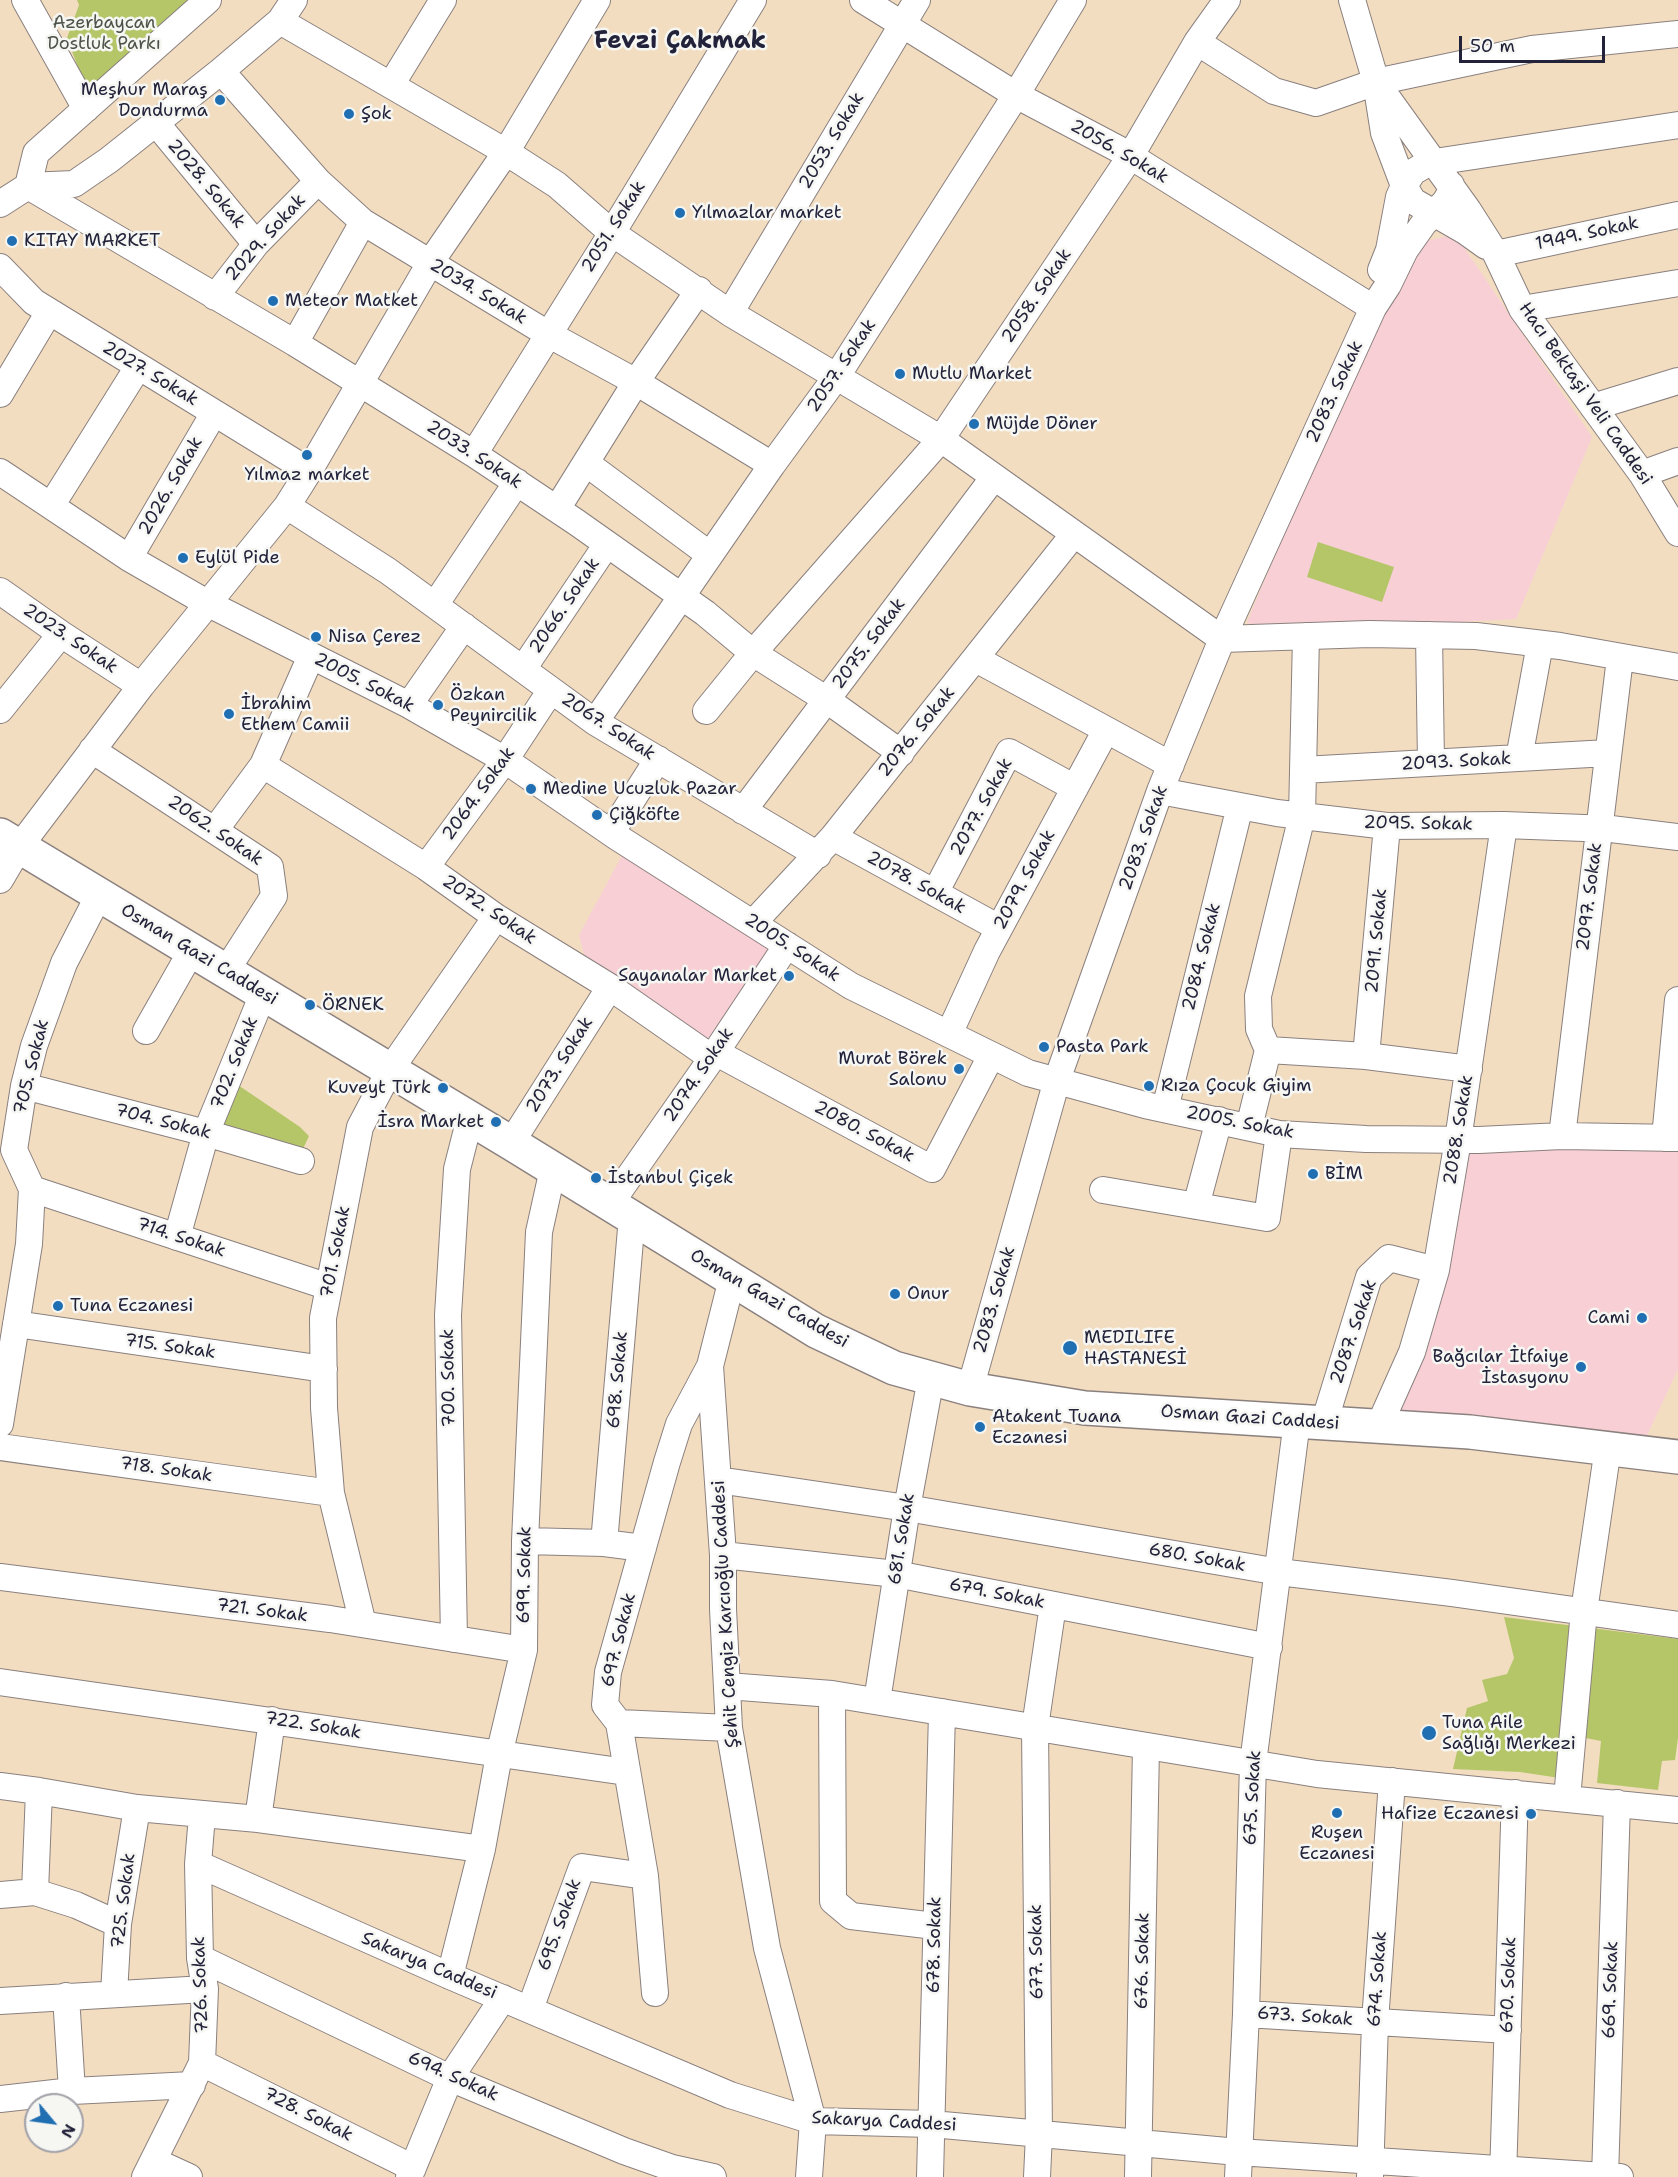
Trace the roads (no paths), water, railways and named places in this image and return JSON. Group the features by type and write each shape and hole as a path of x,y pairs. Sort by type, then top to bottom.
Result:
{"main road":[{"name":"Osman Gazi Caddesi","path":"10,841 470,1118 816,1331 894,1368 970,1389 1085,1408 1470,1432 1678,1456"}],"street":[{"path":"25,0 86,110"},
{"path":"28,186 36,153 208,0"},
{"path":"0,204 28,186 74,184 109,160 280,21 294,0"},
{"path":"391,85 443,0"},
{"path":"0,880 10,841 92,750 286,506 309,471 430,263 506,152 596,0"},
{"name":"2051. Sokak","path":"474,454 612,233 753,0"},
{"name":"2056. Sokak","path":"863,0 1016,95 1124,152 1373,308"},
{"name":"2053. Sokak","path":"730,313 917,0"},
{"name":"2057. Sokak","path":"595,722 772,465 837,376 1016,95 1073,0"},
{"name":"2058. Sokak","path":"706,711 753,653 941,440 1130,157 1197,42 1227,0"},
{"name":"Hacı Bektaşi Veli Caddesi","path":"1352,0 1376,82 1384,134 1404,186 1413,201 1466,231 1496,254"},
{"path":"280,21 506,152 557,185 612,233 730,313 941,440 1222,639 1369,634 1476,636 1540,644 1678,667"},
{"path":"1197,42 1274,91 1316,103 1376,82 1532,50 1678,34"},
{"name":"2034. Sokak","path":"221,71 318,181 363,222 548,334 636,382 772,465"},
{"name":"Hacı Bektaşi Veli Caddesi","path":"1376,82 1451,185 1496,254 1522,309 1642,474 1678,533"},
{"name":"2028. Sokak","path":"156,123 256,244"},
{"path":"1373,308 1376,283 1389,250 1404,186 1413,172 1428,163 1678,125"},
{"name":"2029. Sokak","path":"215,297 256,244 318,181"},
{"path":"1373,308 1388,285 1405,250 1445,202 1451,192 1451,185"},
{"name":"2033. Sokak","path":"28,186 295,343 474,454 682,596 753,653 827,699 901,753"},
{"name":"1949. Sokak","path":"1496,254 1678,215"},
{"path":"295,343 363,222"},
{"name":"2027. Sokak","path":"0,267 34,302 49,312 309,471"},
{"path":"1522,309 1678,283"},
{"path":"557,510 636,382 699,290"},
{"name":"2083. Sokak","path":"970,1389 1057,1080 1160,791 1222,639 1373,308"},
{"path":"0,394 49,312"},
{"path":"51,506 138,366"},
{"path":"1593,407 1678,381"},
{"name":"2026. Sokak","path":"129,558 214,413"},
{"path":"1642,474 1678,461"},
{"path":"586,463 710,555"},
{"name":"2005. Sokak","path":"0,472 129,558 207,603 409,705 505,760 611,833 851,986 1028,1073 1279,1134 1366,1139 1458,1140 1562,1136 1672,1138"},
{"name":"2075. Sokak","path":"743,811 994,477"},
{"path":"435,605 517,482"},
{"name":"2067. Sokak","path":"286,506 388,571 595,722 743,811 826,846"},
{"name":"2076. Sokak","path":"753,923 826,846 1074,534"},
{"name":"2066. Sokak","path":"523,669 607,544"},
{"name":"2023. Sokak","path":"0,591 141,686"},
{"path":"409,705 464,626"},
{"path":"0,710 61,634"},
{"path":"1429,635 1431,763"},
{"path":"1249,1127 1268,1050 1259,1029 1258,996 1302,816 1306,636"},
{"path":"1519,758 1540,644"},
{"path":"215,830 263,765 311,656"},
{"name":"2097. Sokak","path":"1562,1136 1620,658"},
{"path":"976,659 1171,765"},
{"name":"2064. Sokak","path":"426,867 505,760 551,690"},
{"name":"2079. Sokak","path":"950,1034 999,928 1106,730"},
{"name":"2062. Sokak","path":"92,750 270,867 274,896 226,971"},
{"name":"2077. Sokak","path":"935,893 1009,752 1075,788"},
{"name":"2093. Sokak","path":"1303,770 1608,753"},
{"path":"611,833 658,759"},
{"name":"2072. Sokak","path":"263,765 426,867 496,917 610,987 713,1055"},
{"name":"2095. Sokak","path":"1160,791 1302,816 1387,826 1504,825 1633,830 1678,837"},
{"name":"2084. Sokak","path":"1165,1108 1240,806"},
{"name":"2088. Sokak","path":"1379,1426 1412,1352 1436,1270 1469,1069 1504,825"},
{"name":"2091. Sokak","path":"1366,1056 1387,826"},
{"name":"2078. Sokak","path":"826,846 935,893 999,928"},
{"name":"705. Sokak","path":"0,1424 12,1310 29,1244 32,1189 7,1148 34,1046 64,963 99,895"},
{"name":"701. Sokak","path":"363,1624 331,1493 324,1408 324,1318 329,1287 360,1127 390,1070 496,917"},
{"name":"2074. Sokak","path":"621,1210 713,1055 787,945"},
{"path":"146,1030 192,950"},
{"name":"2073. Sokak","path":"511,1143 610,987"},
{"name":"702. Sokak","path":"177,1237 207,1132 263,994"},
{"path":"1672,1138 1678,1011"},
{"path":"1268,1050 1366,1056 1469,1069"},
{"name":"2080. Sokak","path":"713,1055 932,1169 991,1056"},
{"name":"704. Sokak","path":"24,1086 207,1132 301,1161"},
{"name":"700. Sokak","path":"454,1639 448,1314 457,1169 470,1118"},
{"path":"1196,1206 1219,1120"},
{"path":"1103,1190 1267,1218 1279,1134"},
{"name":"699. Sokak","path":"450,1976 482,1849 499,1755 524,1650 525,1541 539,1232 553,1169"},
{"name":"714. Sokak","path":"32,1189 329,1287"},
{"name":"698. Sokak","path":"604,1543 621,1210"},
{"name":"2087. Sokak","path":"1310,1422 1369,1277 1389,1258 1436,1270"},
{"path":"710,1366 732,1279"},
{"name":"715. Sokak","path":"12,1310 324,1369"},
{"name":"Şehit Cengiz Karcıoğlu Caddesi","path":"710,1366 723,1555 723,1609 729,1728 767,1948 813,2121 809,2177"},
{"name":"697. Sokak","path":"655,1993 645,1876 619,1723 604,1705 608,1672 679,1424 710,1366"},
{"name":"681. Sokak","path":"876,1701 907,1508 931,1378"},
{"name":"675. Sokak","path":"1238,2164 1246,2014 1253,1763 1279,1572 1310,1422"},
{"name":"718. Sokak","path":"0,1447 331,1493"},
{"path":"1567,1798 1584,1611 1608,1448"},
{"name":"680. Sokak","path":"718,1480 907,1508 1279,1572 1678,1625"},
{"path":"525,1541 604,1543 643,1548"},
{"name":"679. Sokak","path":"723,1555 896,1574 1269,1647"},
{"name":"721. Sokak","path":"0,1577 363,1624 524,1650"},
{"name":"677. Sokak","path":"1037,2177 1039,2134 1035,1727 1053,1605"},
{"name":"722. Sokak","path":"0,1682 626,1772"},
{"path":"727,1686 832,1694 1317,1774 1678,1810"},
{"path":"832,1694 833,1901 851,1916 935,1926"},
{"name":"678. Sokak","path":"930,2177 942,1712"},
{"path":"258,1819 272,1720"},
{"path":"619,1723 729,1728"},
{"name":"676. Sokak","path":"1138,2177 1146,1746"},
{"name":"674. Sokak","path":"1370,2169 1375,2022 1392,1781"},
{"path":"0,1786 137,1808 258,1819 482,1849"},
{"path":"35,1892 39,1791"},
{"name":"670. Sokak","path":"1503,2173 1515,1793"},
{"name":"669. Sokak","path":"1605,2177 1617,1803"},
{"name":"725. Sokak","path":"114,1994 118,1924 137,1808"},
{"name":"726. Sokak","path":"143,2172 197,2074 205,1989 200,1958 198,1864 202,1815"},
{"name":"Sakarya Caddesi","path":"198,1864 450,1976 730,2096 813,2121 932,2124 1140,2143 1238,2164 1620,2177"},
{"name":"695. Sokak","path":"530,2009 582,1867 645,1876"},
{"path":"0,1894 35,1892 76,1905 118,1924"},
{"name":"694. Sokak","path":"200,1958 450,2078 624,2151 672,2168 713,2177"},
{"path":"0,2001 205,1989"},
{"path":"66,1996 72,2091"},
{"path":"411,2172 450,2078 502,1998"},
{"name":"673. Sokak","path":"1246,2014 1508,2030"},
{"name":"728. Sokak","path":"0,2099 197,2074 411,2172"},
{"path":"143,2172 189,2177"}],"place":[{"name":"Meşhur Maraş Dondurma","path":"220,100"},
{"name":"Şok","path":"349,114"},
{"name":"Yılmazlar market","path":"680,213"},
{"name":"KITAY MARKET","path":"12,241"},
{"name":"Meteor Matket","path":"273,301"},
{"name":"Mutlu Market","path":"900,374"},
{"name":"Müjde Döner","path":"974,424"},
{"name":"Yılmaz market","path":"307,455"},
{"name":"Eylül Pide","path":"183,558"},
{"name":"Nisa Çerez","path":"316,637"},
{"name":"Özkan Peynircilik","path":"438,705"},
{"name":"İbrahim Ethem Camii","path":"229,714"},
{"name":"Medine Ucuzluk Pazar","path":"531,789"},
{"name":"Çiğköfte","path":"597,815"},
{"name":"Sayanalar Market","path":"789,976"},
{"name":"ÖRNEK","path":"310,1005"},
{"name":"Pasta Park","path":"1044,1047"},
{"name":"Murat Börek Salonu","path":"959,1069"},
{"name":"Rıza Çocuk Giyim","path":"1149,1086"},
{"name":"Kuveyt Türk","path":"443,1088"},
{"name":"İsra Market","path":"496,1122"},
{"name":"BİM","path":"1313,1174"},
{"name":"İstanbul Çiçek","path":"596,1178"},
{"name":"Onur","path":"895,1294"},
{"name":"Tuna Eczanesi","path":"58,1306"},
{"name":"Cami","path":"1642,1318"},
{"name":"MEDILIFE HASTANESİ","path":"1070,1348"},
{"name":"Bağcılar İtfaiye İstasyonu","path":"1581,1367"},
{"name":"Atakent Tuana Eczanesi","path":"980,1427"},
{"name":"Tuna Aile Sağlığı Merkezi","path":"1429,1733"},
{"name":"Ruşen Eczanesi","path":"1337,1813"},
{"name":"Hafize Eczanesi","path":"1531,1814"}],"district":[{"name":"Fevzi Çakmak","path":"680,42"}],"park label":[{"name":"Azerbaycan Dostluk Parkı","path":"104,33"}]}
